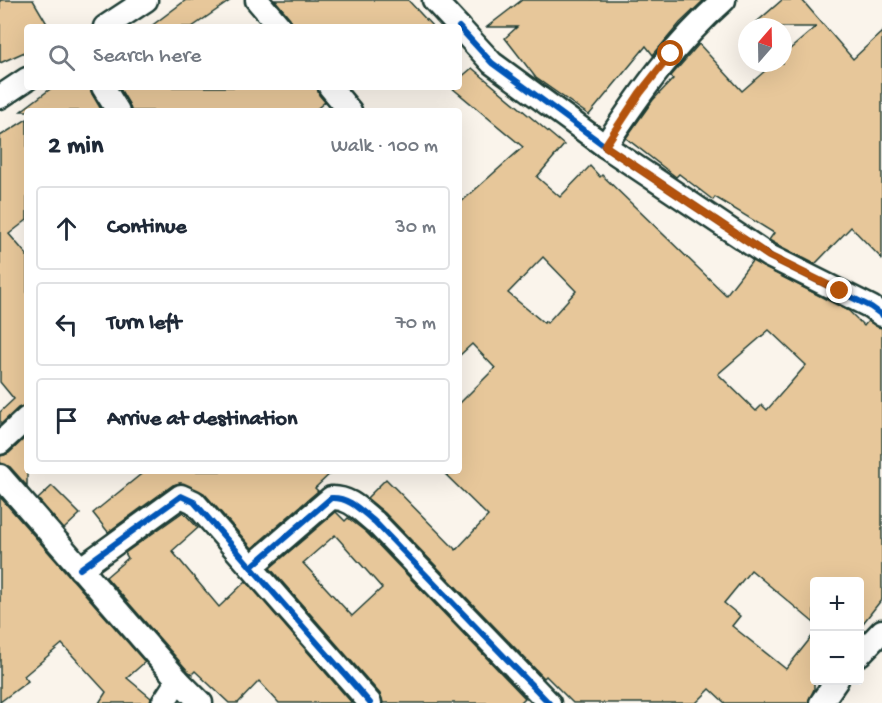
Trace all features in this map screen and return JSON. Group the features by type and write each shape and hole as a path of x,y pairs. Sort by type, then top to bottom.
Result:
{"street":[{"path":"110,24 146,0"},
{"path":"257,0 277,24"},
{"path":"434,0 456,24"},
{"path":"605,146 640,93 671,54 724,0"},
{"path":"462,30 492,63 605,146 769,256 871,307 882,315"},
{"path":"0,97 24,81"},
{"path":"105,90 116,108"},
{"path":"332,90 348,108"},
{"path":"0,443 24,421"},
{"path":"0,476 178,680 201,703"},
{"path":"80,569 181,496 194,502 370,703"},
{"path":"250,567 331,498 341,497 375,522 549,703"},
{"path":"864,650 882,631"},
{"path":"163,703 178,680"},
{"path":"821,703 834,685"}],"building":[{"path":"0,0 33,0 47,24 24,24 24,52 0,63"},
{"path":"186,0 231,0 196,24 154,24"},
{"path":"275,0 408,0 430,24 292,24 290,18"},
{"path":"522,0 704,0 680,23 653,55 646,46 589,115 536,78 505,38 517,27 487,27"},
{"path":"782,0 802,0 853,59 882,32 882,259 851,227 815,264 769,240 774,233 715,197 713,200 679,174 676,177 626,138 653,100 673,79 671,76 699,44 742,91 764,72 792,72 792,47 816,27 792,27 792,18 761,18"},
{"path":"472,68 564,145 537,177 560,197 590,166 726,295 752,261 849,311 864,326 868,321 882,328 882,599 864,622 864,577 810,577 810,620 751,570 724,603 740,616 732,626 786,669 810,639 810,685 814,685 814,689 808,703 725,703 710,689 696,703 573,703 546,676 544,678 385,513 367,498 386,479 456,550 488,516 445,474 462,474 462,401 495,368 472,344 462,353 462,201 523,147 455,90 462,90 462,76","holes":["543,257 576,291 547,323 545,321 544,323 508,293","769,330 806,365 767,410 762,405 756,411 718,374"]},
{"path":"49,90 91,90 100,108 25,108"},
{"path":"121,90 318,90 325,102 318,108 130,108"},
{"path":"24,121 24,222 9,234 24,252 24,406 18,408 0,425 0,412 14,399 0,382 0,136"},
{"path":"24,439 24,474 27,474 27,486 10,467 0,463 0,456 9,453"},
{"path":"141,474 330,474 315,488 318,491 252,548 204,493 180,483 173,485 108,532 93,513"},
{"path":"52,486 80,514 64,529 38,499"},
{"path":"0,497 145,662 127,678 151,698 150,703 99,703 106,692 62,644 24,676 28,681 0,702"},
{"path":"183,512 198,528 172,551 219,607 246,581 352,703 279,703 259,681 238,703 229,703 195,671 192,674 188,671 106,577 128,558 125,553"},
{"path":"336,512 345,521 348,518 366,532 525,698 520,703 383,703 380,694 270,568","holes":["335,535 382,588 352,616 303,563"]}],"cycle path":[{"path":"462,30 492,63 605,146 769,256 871,307 882,315"},
{"path":"80,569 181,496 194,502 370,703"},
{"path":"251,567 331,498 350,502 375,522 549,703"}],"route":[{"path":"671,54 640,93 605,146 769,256 840,291"}]}
